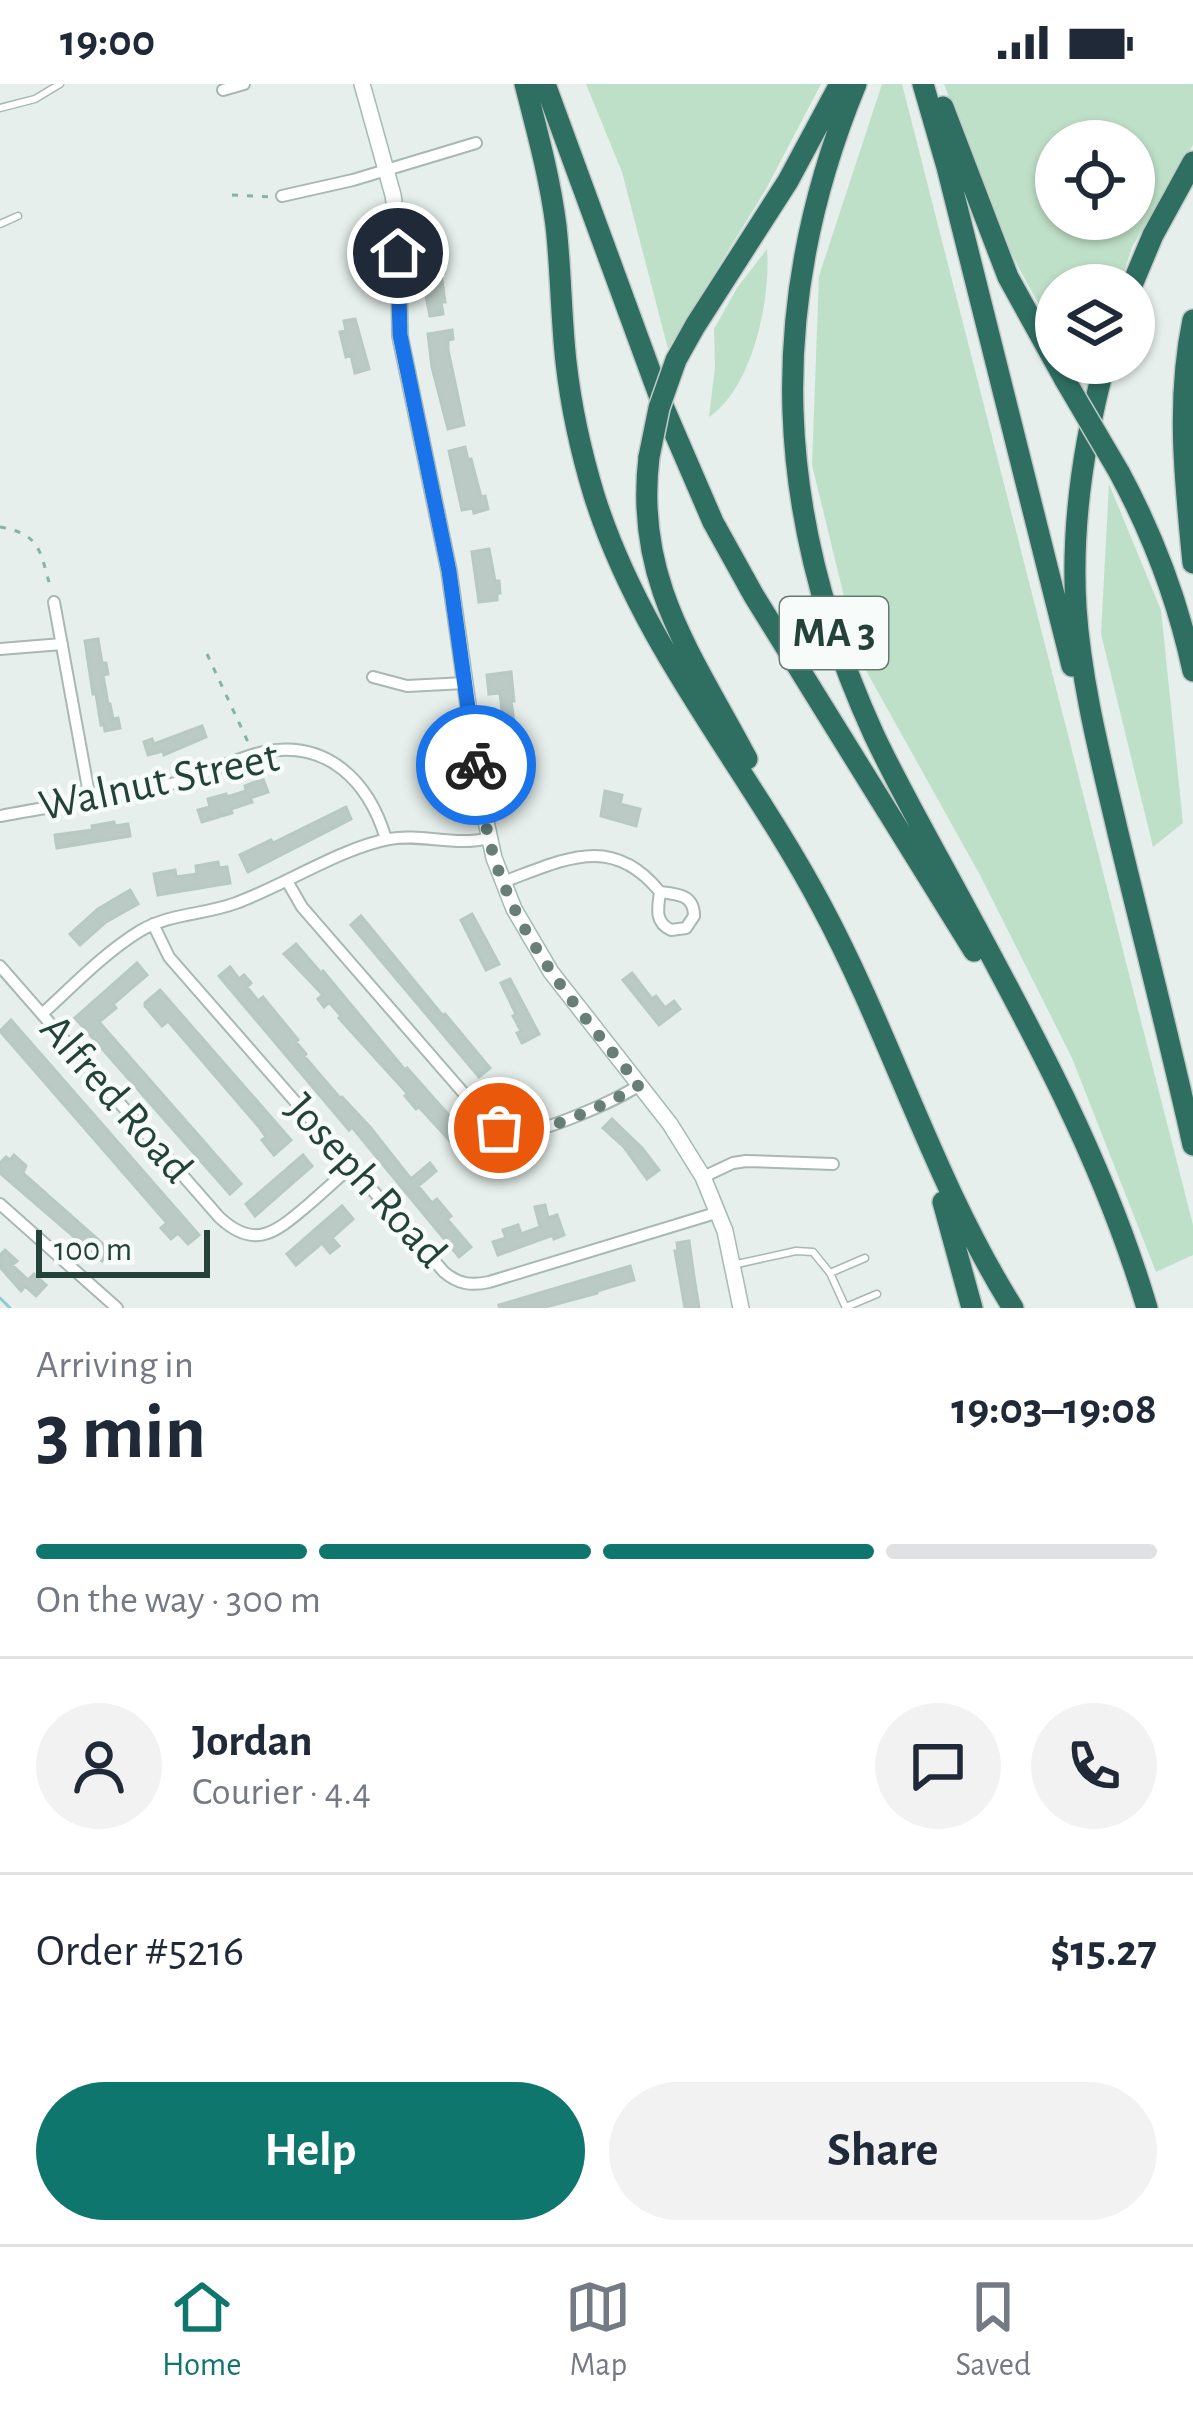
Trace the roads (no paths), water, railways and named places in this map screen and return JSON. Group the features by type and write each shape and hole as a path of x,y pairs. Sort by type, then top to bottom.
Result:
{"highway":[{"path":"525,84 554,212 573,409 607,533 662,650 803,872"},
{"path":"545,84 663,406 713,522 986,972 1028,1023"},
{"path":"840,84 782,192 676,360 659,408 650,457 649,530 670,617 749,762 870,1005 956,1207 1013,1308"},
{"name":"MA 3","path":"856,84 818,195 796,300 792,408 803,514 830,620 868,719 1083,1138 1147,1308"},
{"path":"922,84 947,167 1069,659 1096,734"},
{"path":"934,84 1008,278 1118,472 1161,561 1193,671"},
{"path":"1141,264 1193,162"},
{"path":"1193,320 1184,380 1182,450 1193,563"},
{"path":"1101,384 1085,457 1076,565 1078,629 1096,734 1193,1145"},
{"path":"911,1105 972,1308"}],"street":[{"path":"223,90 244,84"},
{"path":"362,84 397,218 400,335 449,571 489,838 503,882 551,973 677,1134 704,1177 718,1212 741,1308"},
{"path":"282,196 476,143"},
{"path":"54,602 91,799"},
{"path":"0,649 62,644"},
{"path":"373,677 407,686 465,682"},
{"name":"Walnut Street","path":"0,816 191,778 253,755 296,750 340,767 368,794 386,839"},
{"path":"42,1014 124,941 153,924 228,906 386,839 460,843 489,838"},
{"path":"503,882 566,859 599,855 637,868 660,892"},
{"path":"287,881 302,907 499,1128 512,1133 533,1131 639,1085"},
{"name":"Joseph Road","path":"153,924 169,957 351,1167 444,1272 469,1285 718,1212"},
{"name":"Alfred Road","path":"0,966 237,1232 259,1236 280,1228 351,1167"},
{"path":"704,1177 746,1161 833,1164"},
{"path":"0,1204 117,1308"}],"lane":[{"path":"0,109 35,99 60,84"},
{"path":"0,224 18,216"},
{"path":"732,1265 796,1251 813,1252 830,1273 846,1308 877,1294"},
{"path":"830,1273 865,1258"}],"waterway":[{"path":"0,1298 10,1308"}]}
